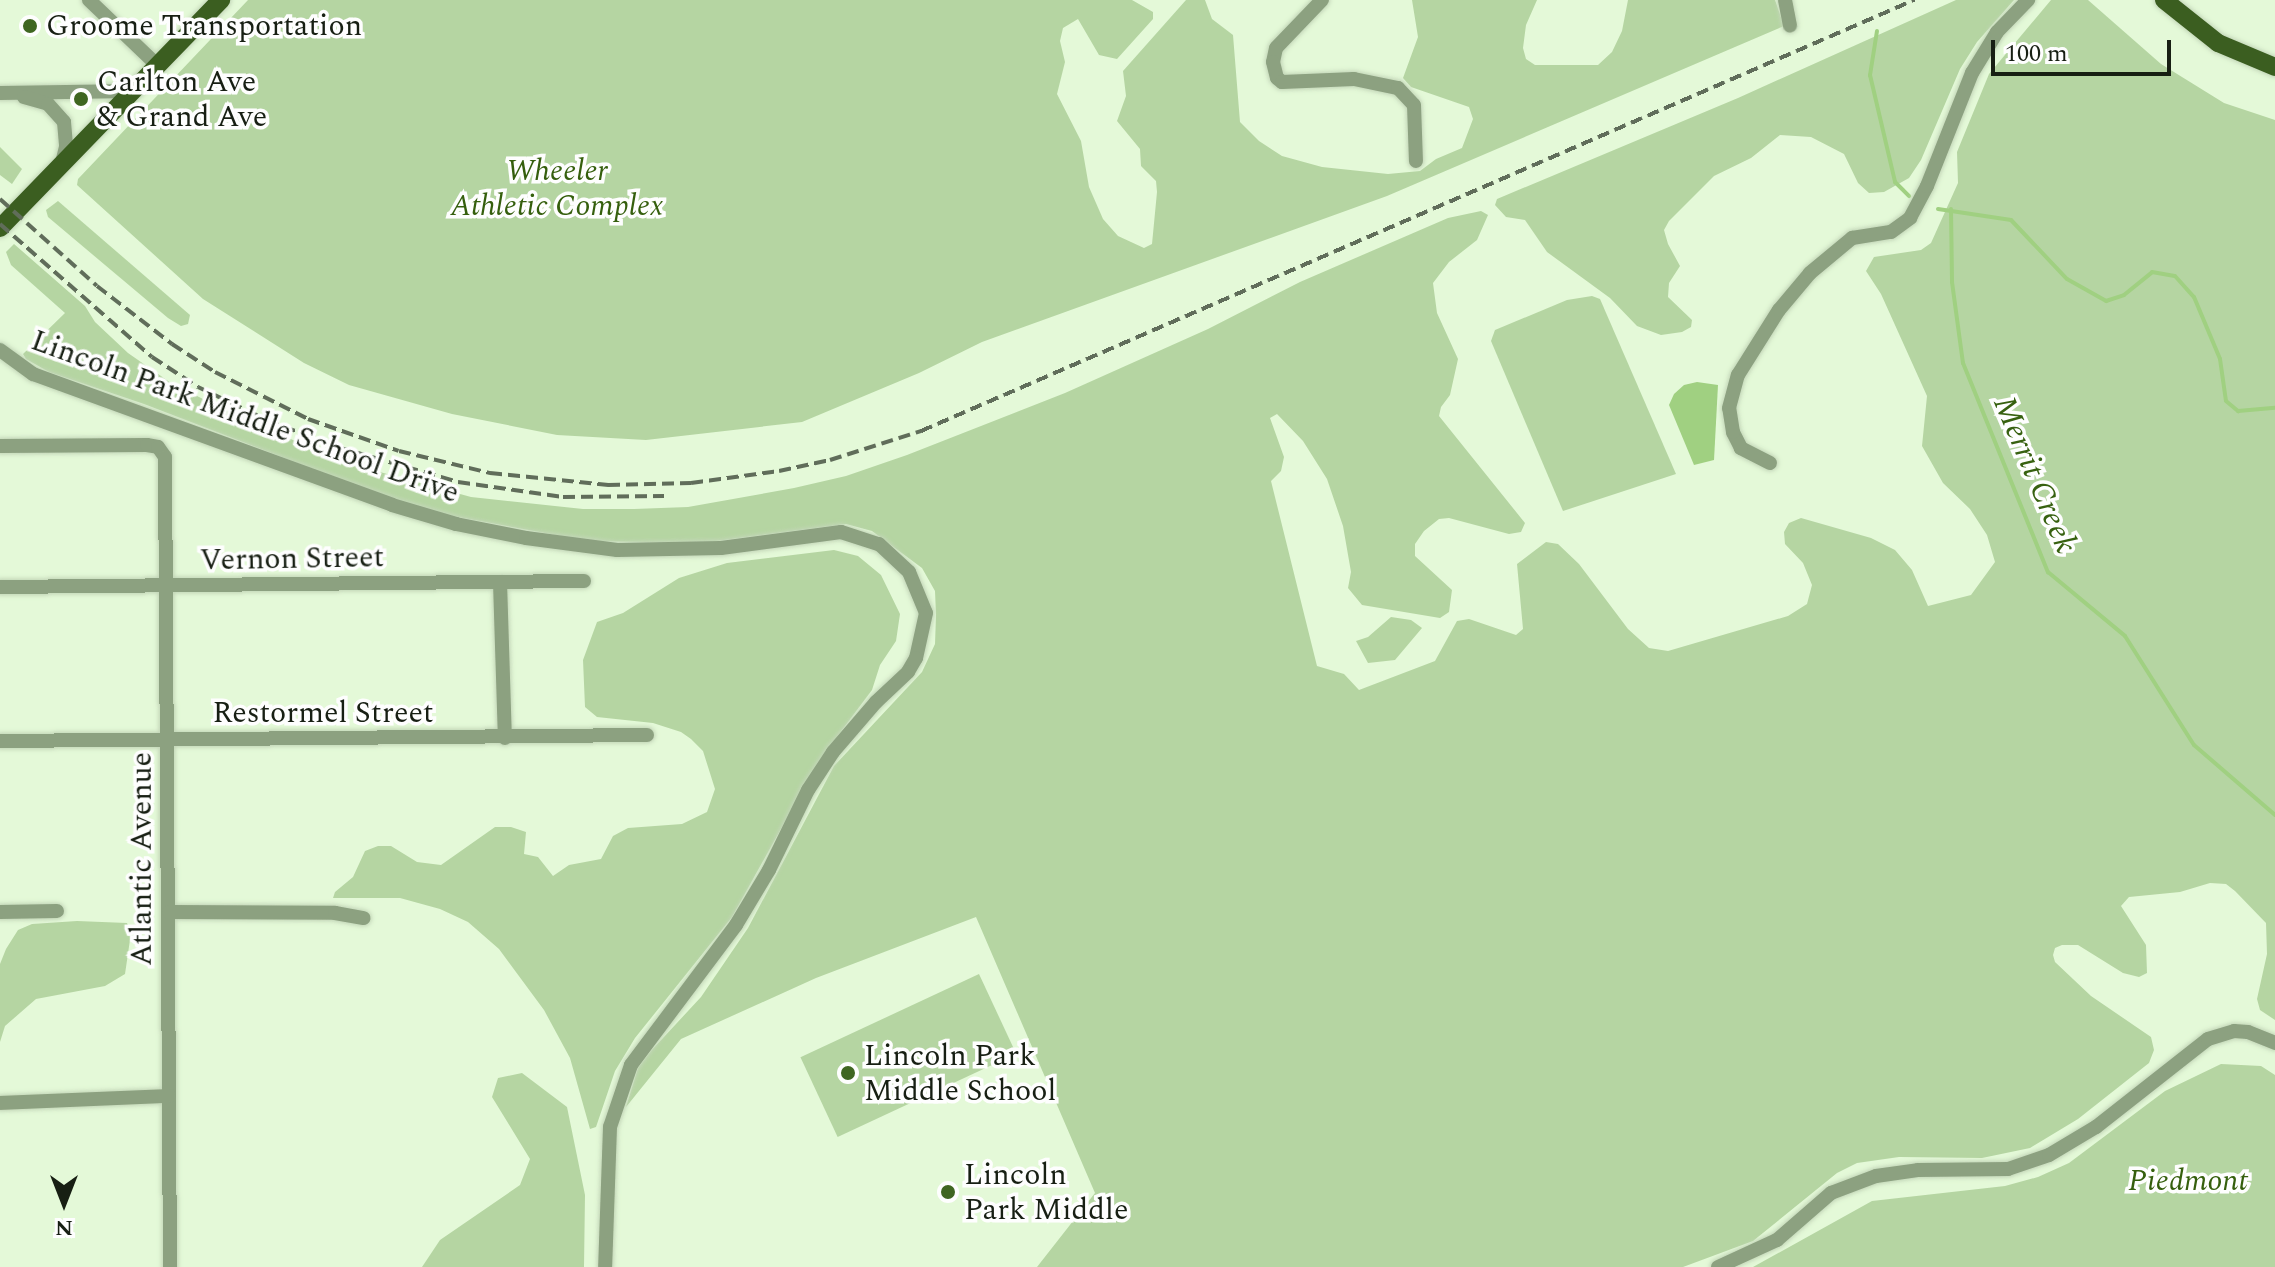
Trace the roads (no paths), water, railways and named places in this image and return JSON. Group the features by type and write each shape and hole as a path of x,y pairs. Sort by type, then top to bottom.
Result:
{"main road":[{"path":"0,228 221,0"},
{"path":"2164,0 2218,43 2275,67"}],"street":[{"path":"89,0 157,65"},
{"path":"1322,0 1274,51 1274,69 1282,82 1354,79 1398,88 1414,105 1416,161"},
{"path":"1785,0 1790,26"},
{"path":"1770,463 1741,448 1733,432 1729,408 1738,375 1779,310 1830,255 1852,238 1891,232 1910,218 1927,186 1972,73 1997,32 2028,0"},
{"path":"0,94 132,91"},
{"path":"0,94 37,98 58,112 66,134 61,164"},
{"name":"Lincoln Park Middle School Drive","path":"0,350 33,374 392,505 456,524 526,538 617,550 721,548 841,532 879,544 909,572 926,613 921,643 912,665 863,716 821,770 736,925 642,1047 622,1084 610,1127 605,1267"},
{"name":"Atlantic Avenue","path":"0,446 147,445 162,451 166,464 170,1267"},
{"name":"Vernon Street","path":"0,587 584,581"},
{"path":"500,582 505,738"},
{"name":"Restormel Street","path":"0,741 647,735"},
{"path":"0,912 57,911"},
{"path":"169,912 335,913 364,918"},
{"path":"1718,1267 1777,1240 1831,1193 1876,1176 1918,1170 2008,1169 2049,1155 2096,1127 2208,1039 2234,1031 2248,1032 2275,1043"},
{"path":"0,1103 169,1096"}],"waterway":[{"path":"1877,31 1870,75 1895,182 1909,196"},
{"path":"1938,209 2011,220 2067,279 2106,301 2124,295 2152,272 2175,276 2194,297 2220,359 2226,401 2238,411 2275,408"},
{"name":"Merrit Creek","path":"1951,209 1952,282 1963,363 2048,572 2125,636 2194,745 2275,815"}],"railway":[{"path":"0,199 97,286 172,344 215,372 308,419 399,451 490,473 608,485 691,483 779,471 830,460 921,431 1914,0"},
{"path":"0,224 152,357 198,387 267,420 337,447 458,482 563,497 664,496"}],"place":[{"name":"Groome Transportation","path":"30,26"},
{"name":"Carlton Ave & Grand Ave","path":"81,99"},
{"name":"Lincoln Park Middle School","path":"848,1073"},
{"name":"Lincoln Park Middle","path":"948,1192"}],"park label":[{"name":"Wheeler Athletic Complex","path":"557,188"},
{"name":"Piedmont","path":"2188,1181"}]}
